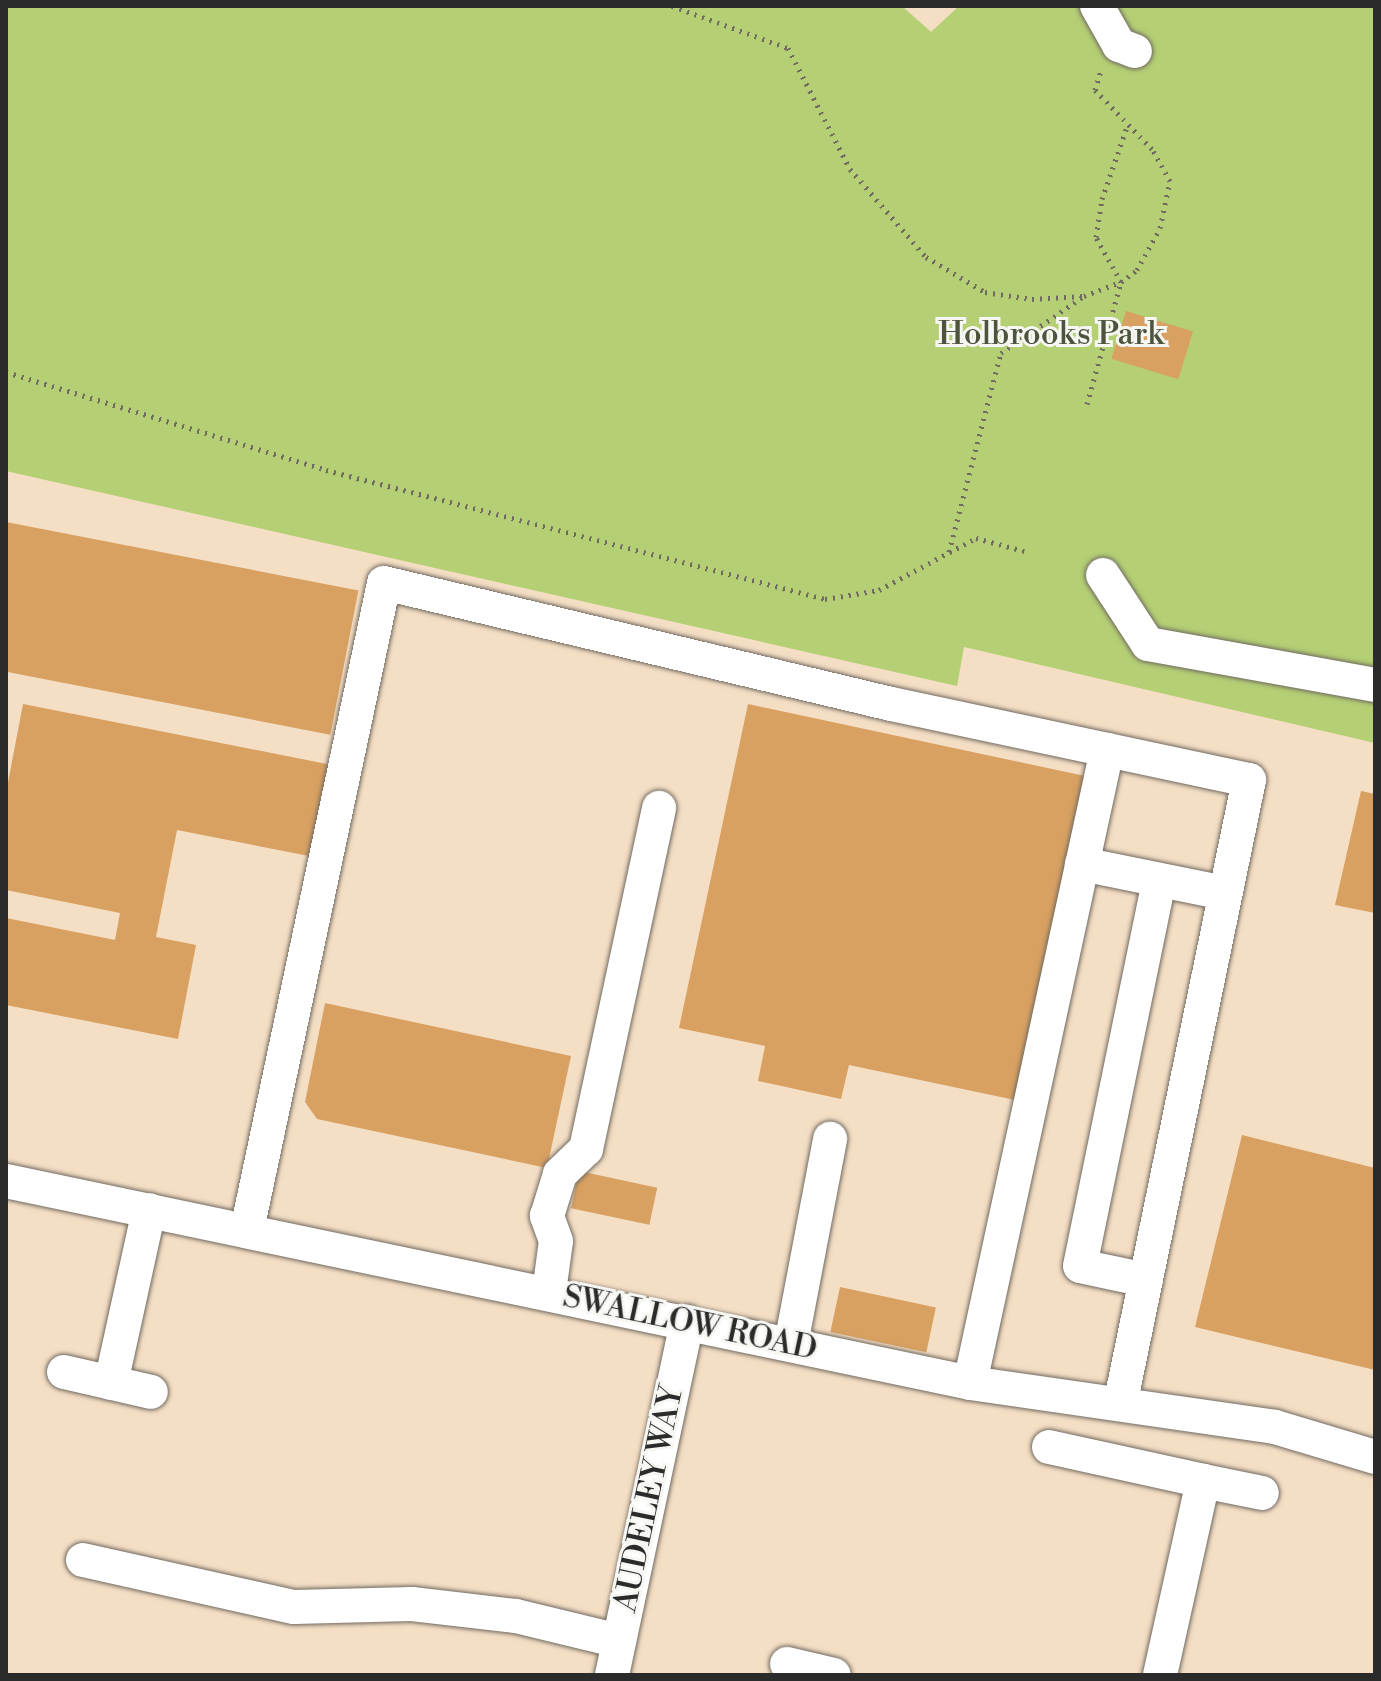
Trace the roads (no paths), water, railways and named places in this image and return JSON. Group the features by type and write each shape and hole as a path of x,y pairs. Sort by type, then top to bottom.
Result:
{"street":[{"path":"1097,6 1127,48"},
{"path":"1103,575 1148,644 1375,685"},
{"path":"247,1230 384,583 1249,780 1121,1400"},
{"path":"970,1383 1107,750"},
{"path":"549,1292 556,1241 547,1216 560,1174 586,1149 659,808"},
{"path":"1082,864 1225,893"},
{"path":"1146,1280 1080,1266 1159,880"},
{"path":"791,1344 830,1139"},
{"name":"SWALLOW ROAD","path":"6,1181 549,1292 970,1383 1121,1400 1275,1427 1375,1457"},
{"path":"111,1383 149,1210"},
{"name":"AUDELEY WAY","path":"612,1675 687,1322"},
{"path":"64,1372 151,1392"},
{"path":"1049,1447 1262,1493"},
{"path":"1160,1675 1203,1481"},
{"path":"83,1560 294,1607 412,1604 516,1616 619,1641"},
{"path":"787,1664 834,1675"}],"park label":[{"name":"Holbrooks Park","path":"1051,334"}]}
